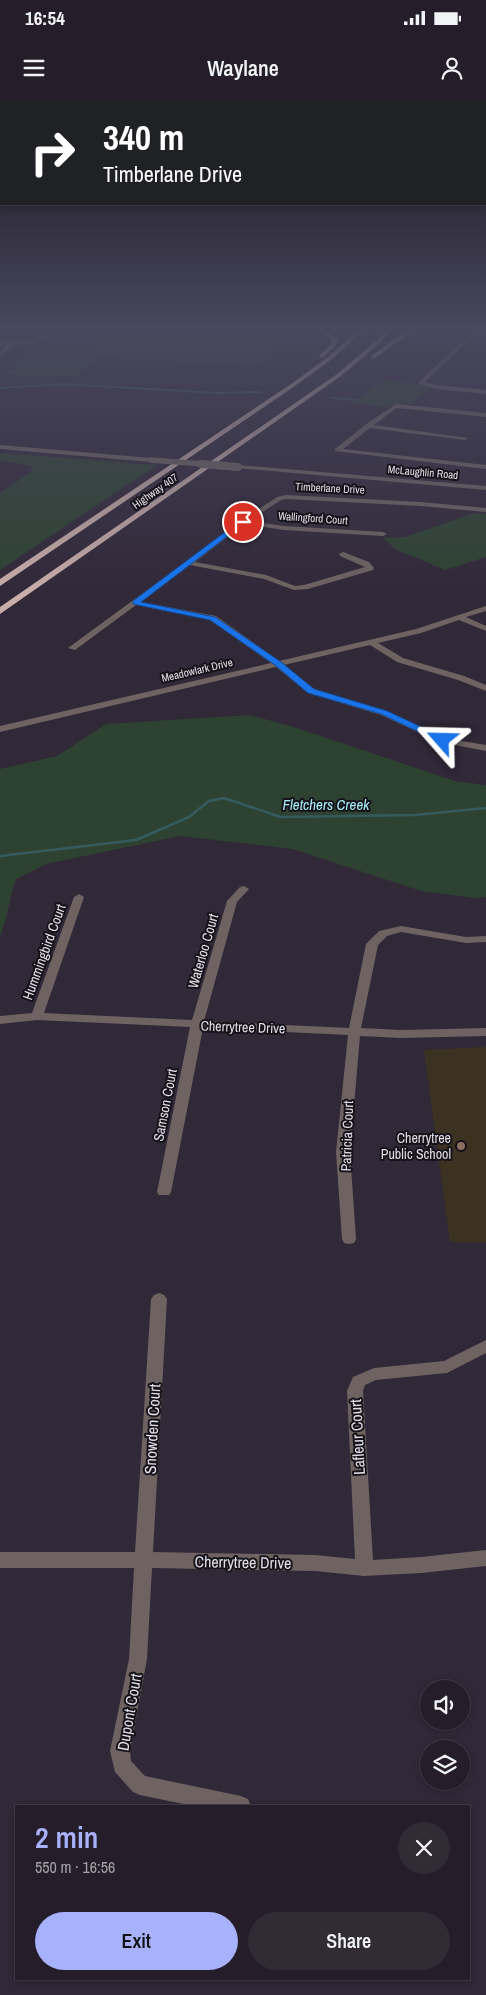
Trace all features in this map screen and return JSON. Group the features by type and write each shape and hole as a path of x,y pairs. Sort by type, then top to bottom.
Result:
{"highway":[{"name":"Highway 407","path":"0,584 244,417"},
{"name":"Highway 407","path":"0,612 278,417"}],"street":[{"path":"379,417 337,450 486,467"},
{"path":"367,426 465,438"},
{"name":"McLaughlin Road","path":"0,447 486,488"},
{"name":"Timberlane Drive","path":"72,648 136,603 243,522 276,500 286,497 486,510"},
{"name":"Wallingford Court","path":"243,522 284,528 382,534"},
{"path":"189,563 266,577 287,587 300,588 370,568 366,564 344,554"},
{"path":"136,603 213,618 278,664 311,691 384,713 442,740 486,748"},
{"name":"Meadowlark Drive","path":"0,729 168,688 418,631 486,608"},
{"path":"459,617 486,629"},
{"path":"371,642 400,660 462,678 486,688"},
{"name":"Waterloo Court","path":"197,1026 232,901 244,889"},
{"name":"Hummingbird Court","path":"37,1016 79,898"},
{"name":"Patricia Court","path":"349,1239 343,1152 354,1032 372,944 383,933 401,929 466,940 486,939"},
{"name":"Cherrytree Drive","path":"0,1020 37,1016 197,1026 354,1032 448,1034 486,1032"},
{"name":"Samson Court","path":"164,1192 197,1026"},
{"name":"Snowden Court","path":"144,1560 160,1299"},
{"name":"Lafleur Court","path":"364,1568 355,1391 359,1381 374,1374 447,1367 486,1346"},
{"name":"Cherrytree Drive","path":"0,1560 315,1563 364,1568 421,1565 486,1558"},
{"name":"Dupont Court","path":"144,1560 138,1659 120,1751 122,1765 140,1785 236,1805"}],"shaded area":[{"name":"Cherrytree Public School","path":"486,1047 486,1242 450,1242 424,1050"}],"green space":[{"path":"0,453 157,465 0,570 0,493 31,472 32,466 0,460"},
{"path":"474,513 486,514 486,557 445,570 395,549 383,538 405,537"},
{"path":"250,715 297,728 455,781 486,785 486,897 475,898 421,891 293,849 180,836 46,864 16,879 0,936 0,769 57,756 106,724"}],"waterway":[{"name":"Fletchers Creek","path":"0,856 136,840 189,817 209,801 224,798 281,817 415,815 486,808"}],"place":[{"name":"Cherrytree Public School","path":"461,1146"}],"route":[{"path":"243,522 136,603 213,618 278,664 311,691 384,713 442,740"}]}
